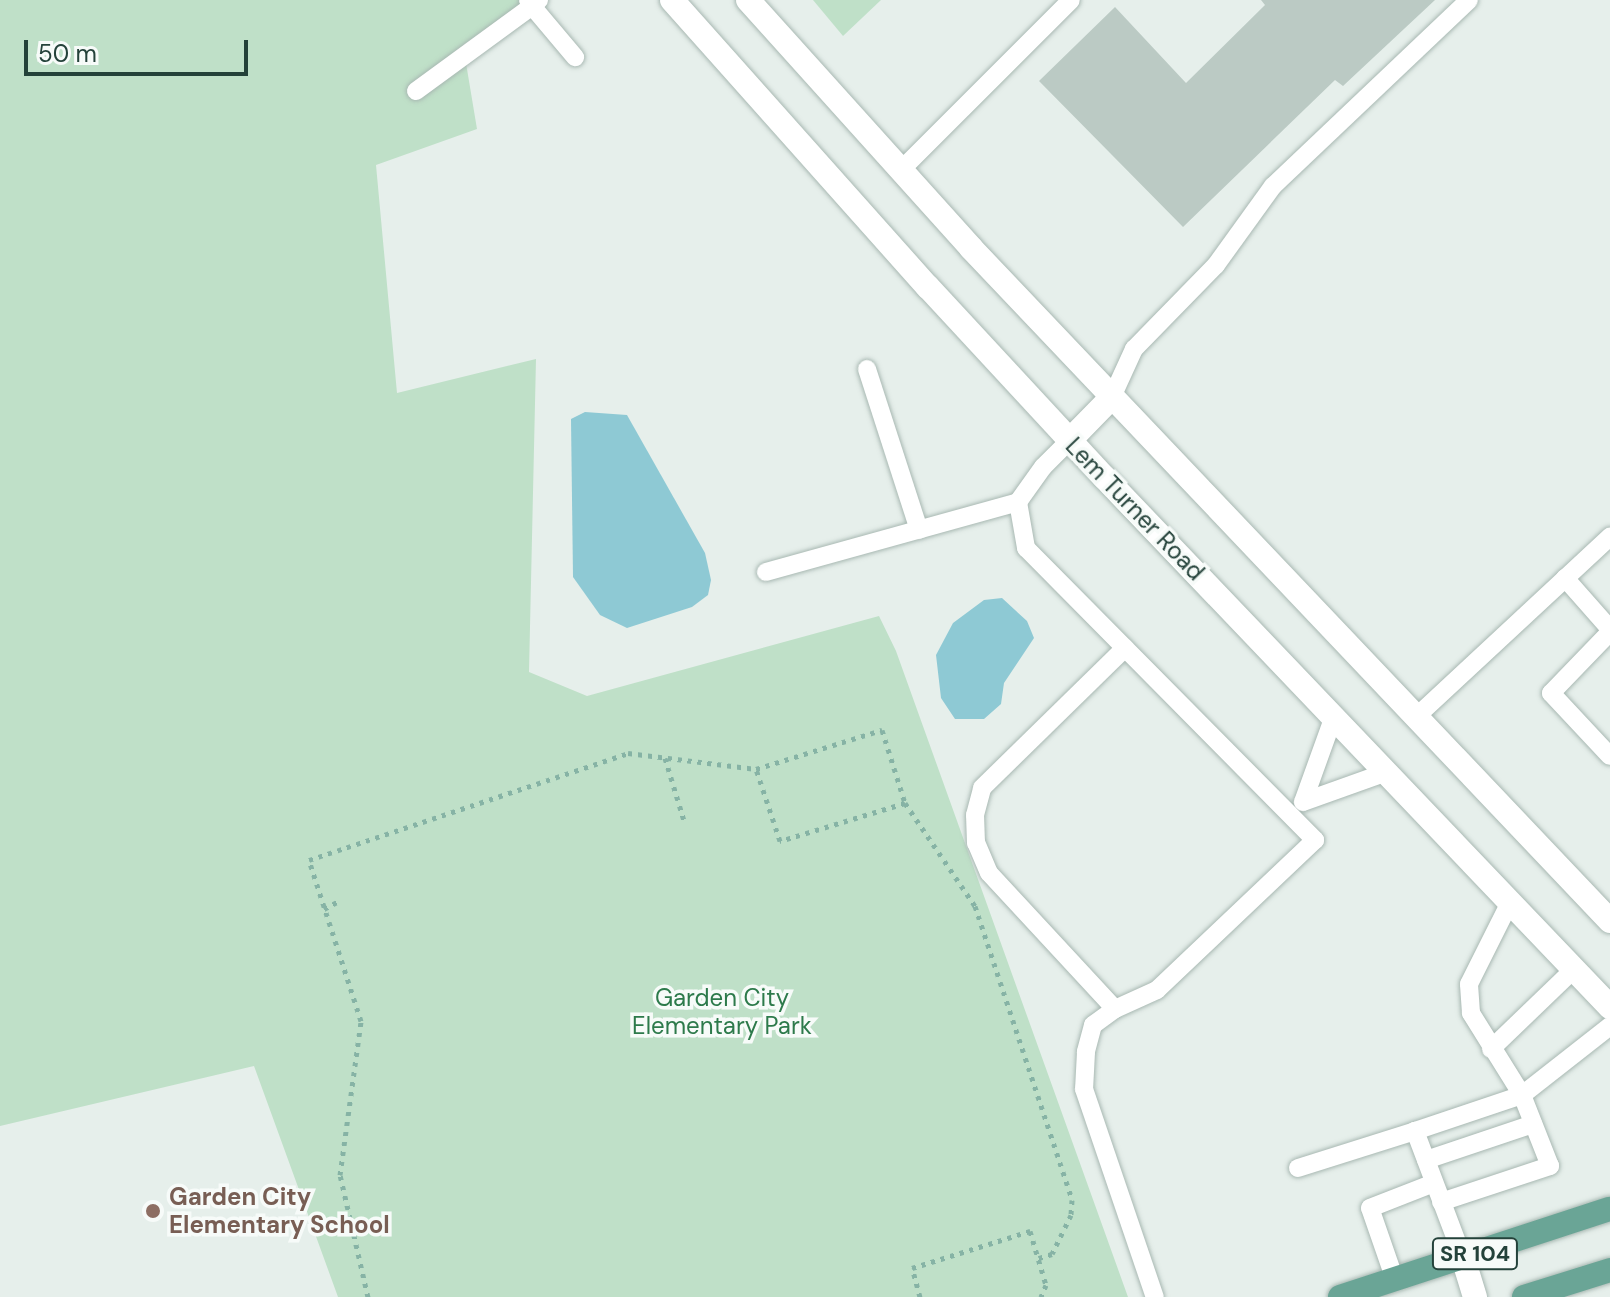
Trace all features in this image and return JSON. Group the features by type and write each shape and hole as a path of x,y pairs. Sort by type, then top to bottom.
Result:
{"main road":[{"name":"Lem Turner Road","path":"672,0 1070,440 1610,1007"},
{"path":"748,0 1112,397 1610,921"},
{"path":"1070,440 1112,397"},
{"name":"SR 104","path":"1340,1297 1610,1209"},
{"path":"1463,1258 1475,1297"},
{"name":"SR 104","path":"1524,1297 1610,1270"}],"lane":[{"path":"901,170 1071,0"},
{"path":"1112,397 1134,349 1216,265 1273,186 1469,0"},
{"path":"416,91 533,2 575,57"},
{"path":"867,369 919,530"},
{"path":"766,572 1018,502 1043,467 1070,440"},
{"path":"1018,502 1026,548 1125,648 1296,807 1315,840 1157,990 1115,1009 1093,1025 1086,1052 1084,1089 1155,1297"},
{"path":"1416,717 1610,537"},
{"path":"1565,578 1610,631 1551,693 1610,756"},
{"path":"1115,1009 989,873 976,843 975,815 982,788 1125,648"},
{"path":"1296,807 1334,716"},
{"path":"1296,807 1387,772"},
{"path":"1441,1202 1550,1166 1522,1095 1471,1013 1469,984 1510,902"},
{"path":"1491,1049 1574,969"},
{"path":"1298,1168 1522,1095 1610,1026"},
{"path":"1426,1160 1533,1124"},
{"path":"1415,1131 1463,1258"},
{"path":"1395,1280 1370,1208 1434,1183"}],"path":[{"path":"368,1297 340,1175 361,1021 309,860 628,753 756,769 882,730 905,803 975,906 1072,1200 1071,1215 1052,1254 1039,1258"},
{"path":"665,758 685,824"},
{"path":"756,769 780,841 905,803"},
{"path":"324,909 341,900"},
{"path":"920,1297 912,1268 1030,1231 1046,1285 1041,1297"}],"green space":[{"name":"Garden City Elementary Park","path":"0,0 527,0 463,45 477,129 376,165 397,393 536,359 529,672 587,696 879,616 896,651 1128,1297 338,1297 254,1066 0,1126"},
{"path":"813,0 881,0 843,36"}],"water":[{"path":"585,412 627,415 705,553 711,580 708,595 692,607 627,628 600,615 573,577 571,419"},
{"path":"1002,598 1027,621 1034,638 1004,683 1001,704 984,719 955,719 941,698 936,655 953,623 984,600"}],"building":[{"path":"1261,0 1435,0 1343,86 1335,80 1183,227 1039,81 1115,7 1186,83 1265,5"}],"place":[{"name":"Garden City Elementary School","path":"153,1211"}]}
